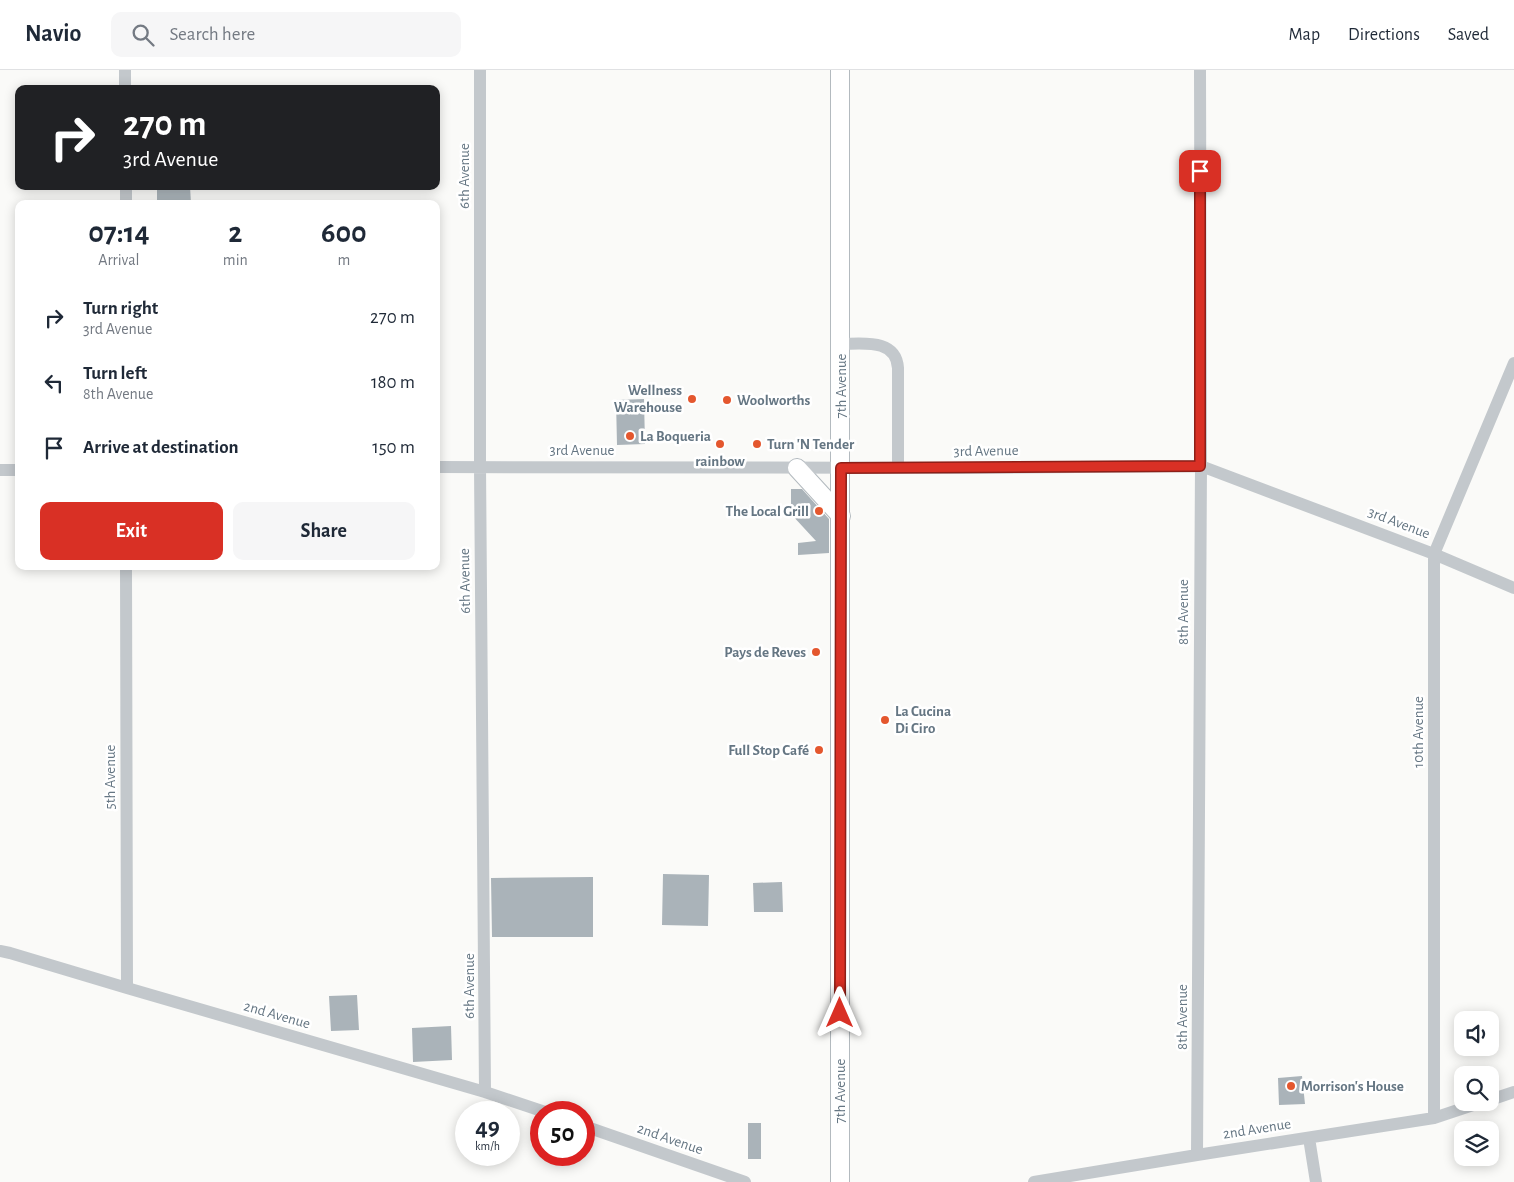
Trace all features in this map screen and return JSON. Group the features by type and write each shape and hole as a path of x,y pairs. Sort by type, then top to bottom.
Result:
{"main road":[{"name":"7th Avenue","path":"840,70 840,1182"},
{"path":"797,468 841,516"}],"street":[{"path":"126,70 126,85"},
{"name":"6th Avenue","path":"480,70 480,466 485,1092"},
{"name":"8th Avenue","path":"1197,1155 1200,70"},
{"path":"841,344 879,345 890,349 896,358 898,368 898,468"},
{"name":"10th Avenue","path":"1434,1118 1434,554 1514,363"},
{"name":"3rd Avenue","path":"440,467 898,468 1200,466 1434,554 1514,588"},
{"path":"0,470 15,470"},
{"name":"5th Avenue","path":"126,570 127,988"},
{"name":"2nd Avenue","path":"0,951 485,1092 530,1107"},
{"path":"1499,1098 1513,1096"},
{"name":"2nd Avenue","path":"1034,1182 1434,1118 1455,1111"},
{"name":"2nd Avenue","path":"595,1130 745,1182"},
{"path":"1309,1138 1316,1182"}],"building":[{"path":"157,190 190,190 191,200 157,200"},
{"path":"644,399 645,444 617,445 616,400"},
{"path":"791,489 802,489 829,519 829,553 798,555 798,543 816,541 791,514"},
{"path":"663,874 709,875 708,926 662,925"},
{"path":"593,877 593,937 492,937 491,878"},
{"path":"782,882 783,912 754,912 753,883"},
{"path":"357,995 359,1030 331,1031 329,996"},
{"path":"451,1026 452,1060 413,1062 412,1028"},
{"name":"Morrison's House","path":"1302,1076 1305,1104 1279,1105 1278,1078"},
{"path":"748,1123 761,1123 761,1159 748,1159"}],"place":[{"name":"Wellness Warehouse","path":"692,399"},
{"name":"Woolworths","path":"727,400"},
{"name":"La Boqueria","path":"630,436"},
{"name":"rainbow","path":"720,444"},
{"name":"Turn 'N Tender","path":"757,444"},
{"name":"The Local Grill","path":"819,511"},
{"name":"Pays de Reves","path":"816,652"},
{"name":"La Cucina Di Ciro","path":"885,720"},
{"name":"Full Stop Café","path":"819,750"},
{"name":"Morrison's House","path":"1291,1086"}],"route":[{"path":"840,1013 841,468 1200,466 1200,171"}]}
